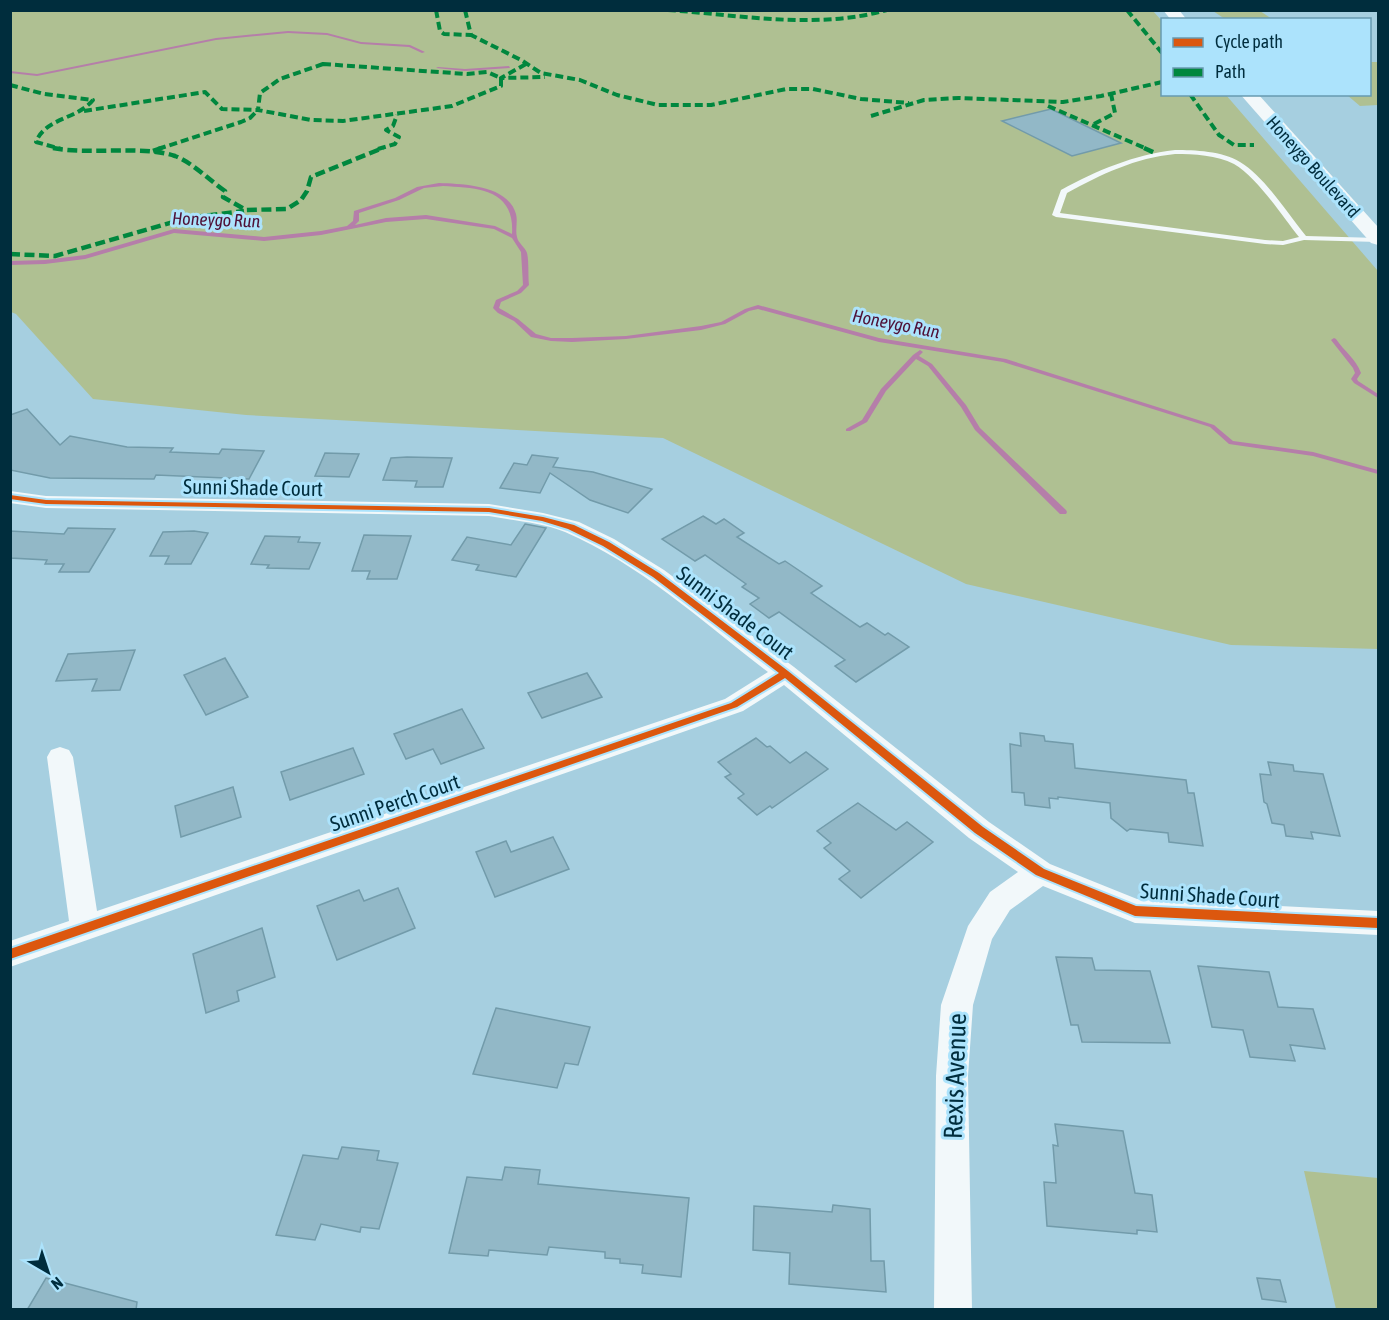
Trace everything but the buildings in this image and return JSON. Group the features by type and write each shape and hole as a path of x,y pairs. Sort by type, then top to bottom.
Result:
{"main road":[{"name":"Honeygo Boulevard","path":"1250,96 1378,240"}],"street":[{"name":"Sunni Shade Court","path":"10,497 46,501 489,510 543,519 571,527 628,557 656,575 785,673 979,830 1040,872 1135,911 1378,923"},
{"name":"Sunni Perch Court","path":"10,954 734,705 785,673"},
{"path":"60,757 85,928"},
{"name":"Rexis Avenue","path":"952,1310 952,1076 957,1005 978,935 1000,901 1040,872"}],"lane":[{"path":"1304,237 1239,163 1202,152 1164,152 1128,160 1064,192 1056,215 1265,242 1283,243 1304,237 1378,240"}],"green space":[{"path":"10,11 1153,11 1161,20 1161,96 1227,96 1378,271 1378,649 1231,645 966,584 663,438 246,415 93,399 16,314 11,312"},
{"path":"1213,11 1260,11 1270,18 1224,18"},
{"path":"1371,62 1378,62 1378,105 1360,106 1348,96 1371,96"},
{"path":"1304,1171 1378,1178 1378,1309 1336,1309"}],"waterway":[{"path":"10,72 37,75 216,39 288,32 327,34 361,43 410,46 423,52"},
{"path":"438,68 465,70 509,67"},
{"name":"Honeygo Run","path":"350,226 356,221 356,212 397,199 423,187 451,185 482,189 502,197 513,212 514,237"},
{"name":"Honeygo Run","path":"10,263 85,257 174,231 264,239 321,233 386,220 426,217 495,228 514,237"},
{"name":"Honeygo Run","path":"514,237 524,252 526,285 519,292 498,301 496,308 537,337 572,340 680,332 717,325 758,307 879,340 1004,360 1212,426 1231,443 1313,454 1378,472"},
{"path":"1334,340 1356,368 1358,373 1354,379 1356,382 1378,396"},
{"path":"916,356 920,352"},
{"path":"848,430 865,421 883,390 916,356"},
{"path":"916,356 930,365 964,406 977,429 1063,512"}],"marked path":[{"path":"436,10 440,31 444,34 471,35"},
{"path":"465,10 471,35 521,60 541,73 580,80 617,95 658,105 711,105 786,89 813,89 861,99 909,103"},
{"path":"668,10 801,20 862,17 887,10"},
{"path":"1127,10 1161,52"},
{"path":"323,64 467,74 487,72 501,78 501,86 452,106 343,121 311,120 258,110 260,93 280,79 323,64"},
{"path":"526,64 501,78 545,77"},
{"path":"871,116 904,104 924,100 959,98 1063,102 1161,82"},
{"path":"10,85 44,94 93,100 80,112 45,129 36,142 69,151 155,152 172,155 225,191 223,197 246,210 287,209 301,200 307,191 311,177 361,155 395,144 399,137 386,130 393,126 397,115"},
{"path":"84,111 205,92 222,109 258,110"},
{"path":"1094,124 1115,113 1111,94"},
{"path":"1191,96 1219,135 1234,145 1254,145"},
{"path":"1048,106 1155,153"},
{"path":"153,151 241,122 250,118 258,110"},
{"path":"10,254 55,256 187,218 244,211"}],"cycle path":[{"path":"10,497 46,502 489,510 543,519 571,527 606,544 656,575 785,673 979,830 1040,872 1135,911 1378,923"},
{"path":"10,954 734,705 785,673"}]}
